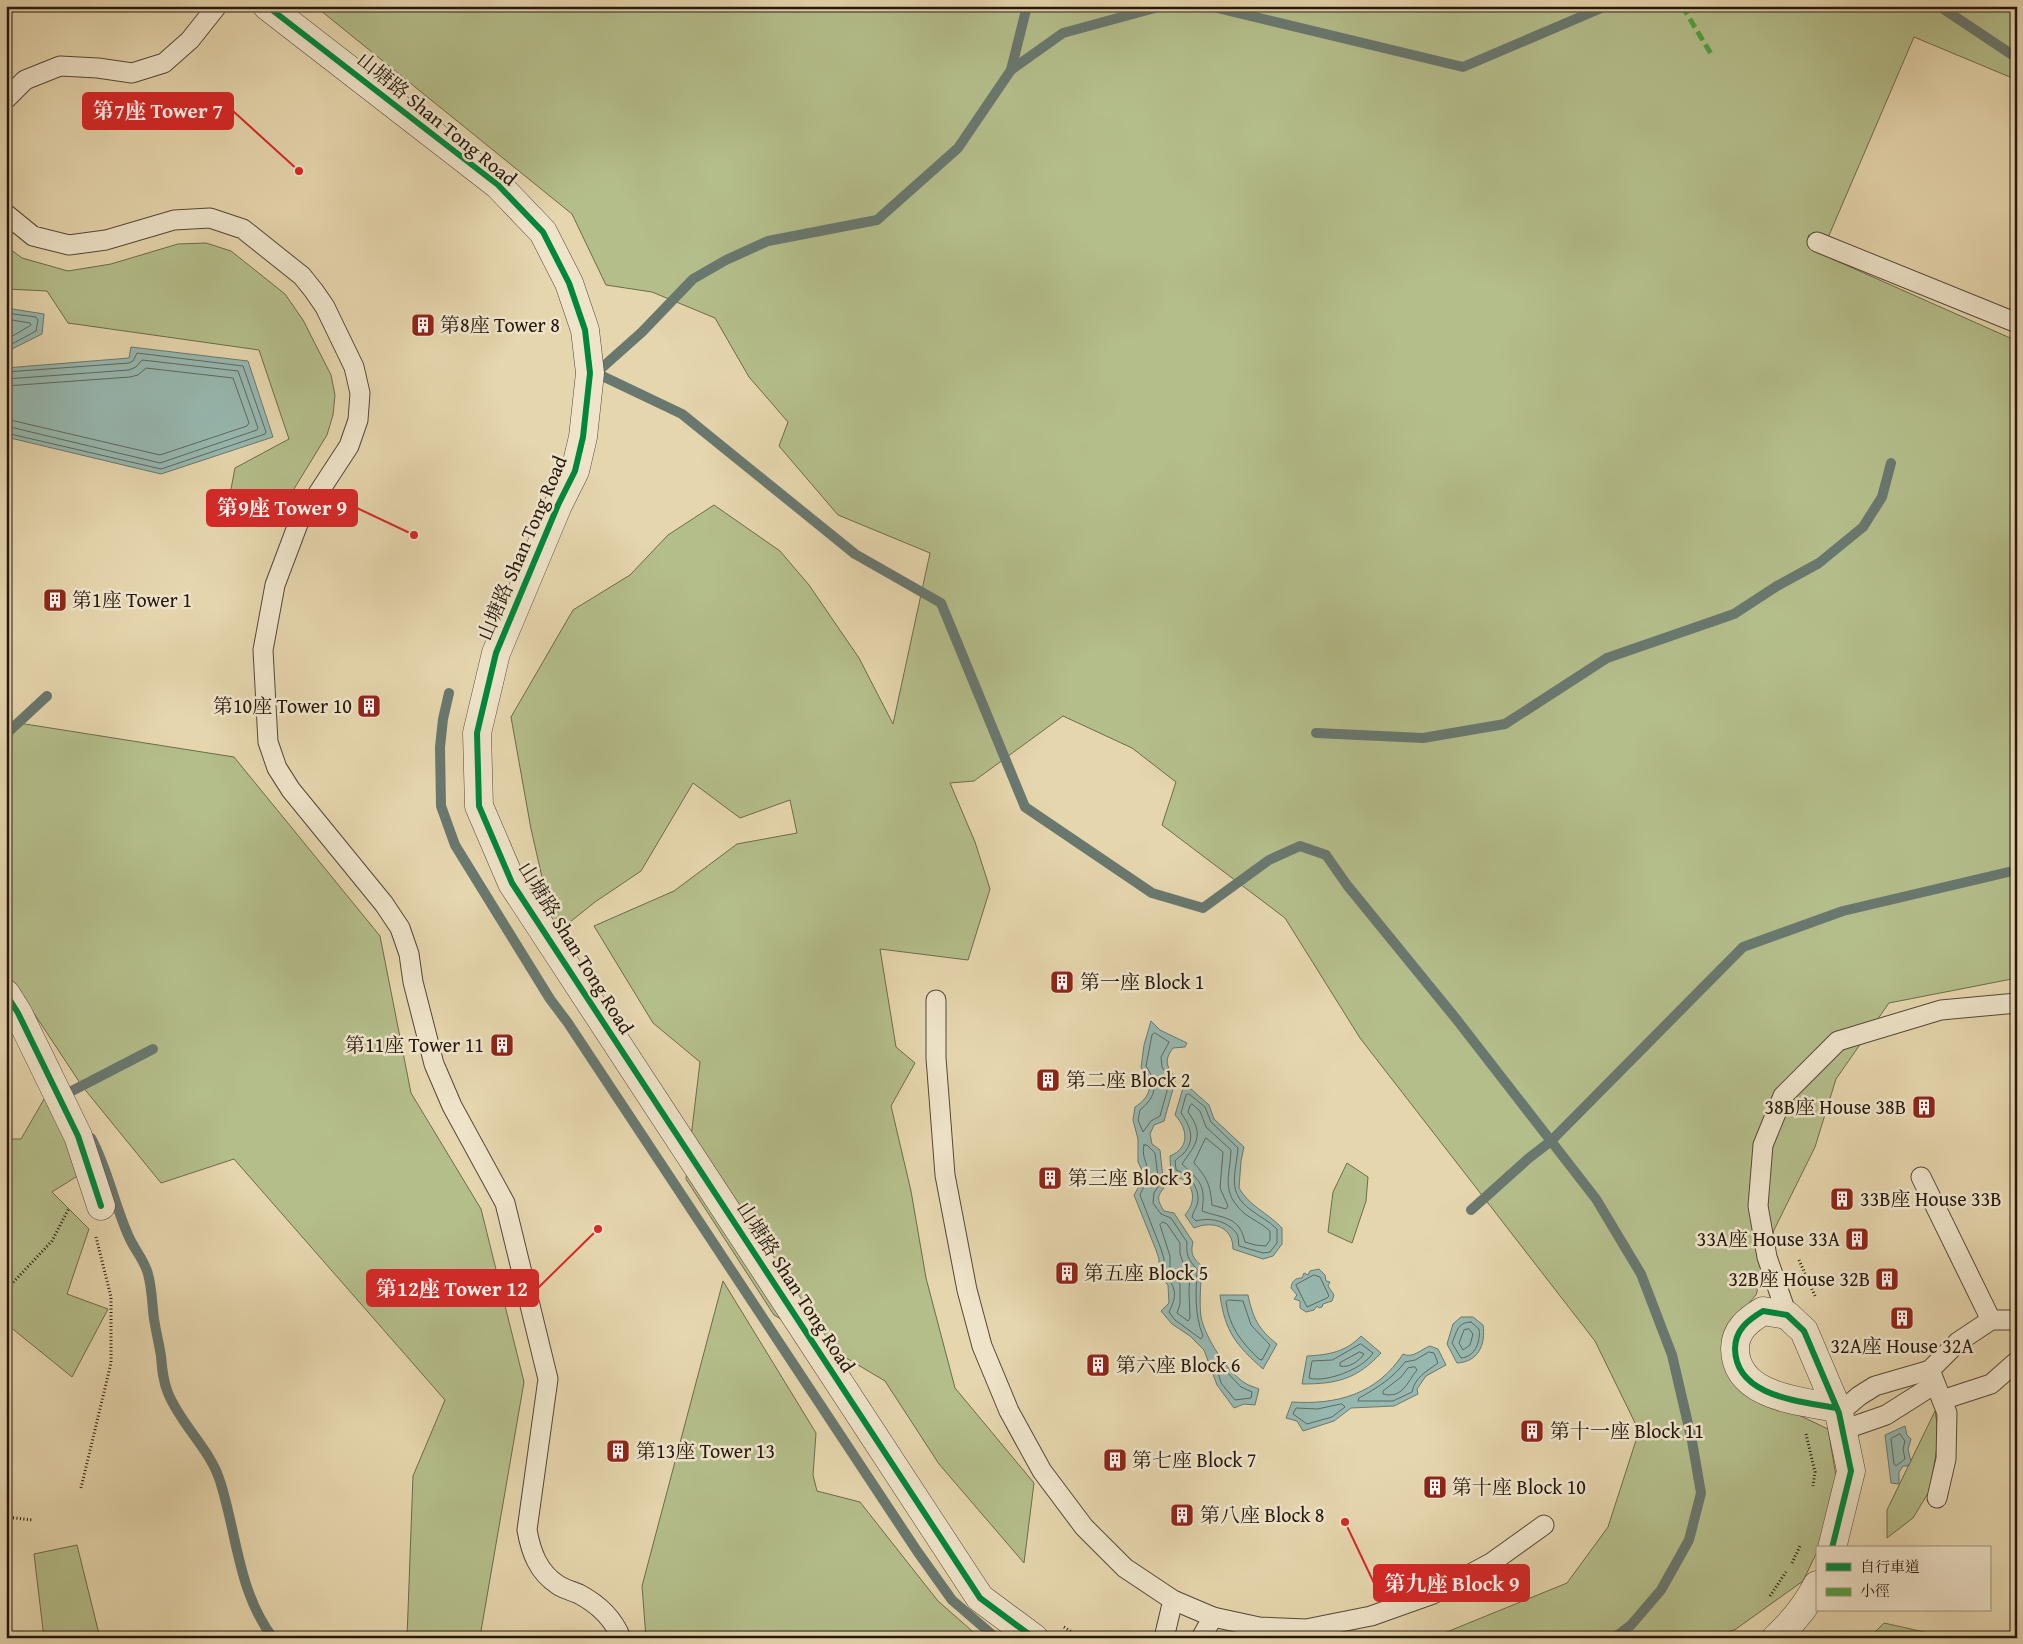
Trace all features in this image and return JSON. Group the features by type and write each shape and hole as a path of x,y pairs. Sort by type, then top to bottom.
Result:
{"street":[{"name":"山塘路 Shan Tong Road","path":"268,6 498,185 543,232 569,283 585,330 588,385 583,437 575,471 558,505 496,653 477,733 479,806 512,883 980,1598 1034,1638"},
{"path":"6,994 18,1012 78,1136 100,1206"},
{"path":"1832,1546 1851,1472 1840,1417 1804,1331 1787,1315 1763,1311 1746,1322 1735,1341 1736,1363 1749,1380 1773,1396 1840,1417"},
{"path":"1784,1629 1816,1587"}],"lane":[{"path":"6,99 26,80 60,66 98,68 132,73 164,63 190,40 217,6"},
{"path":"6,214 33,236 69,245 106,240 174,220 210,218 243,230 302,276 325,307 354,367 360,393 358,420 349,446 298,524 275,585 264,650 268,742 277,768 290,790 384,904 400,928 409,954 413,982 434,1064 452,1106 506,1203 548,1379 527,1530 531,1552 542,1570 558,1586 579,1594 601,1608 617,1628 621,1638"},
{"path":"1817,242 2017,323"},
{"path":"936,1000 936,1058 945,1175 967,1290 982,1346 1009,1411 1042,1472 1084,1527 1125,1568 1173,1600 1213,1617 1260,1627 1306,1629 1371,1616 1433,1594 1491,1563 1544,1525"},
{"path":"1787,1315 1767,1257 1758,1206 1763,1145 1783,1096 1838,1042 1941,1010 2017,1003"},
{"path":"1921,1177 1991,1320"},
{"path":"1840,1417 1886,1415 1936,1384 1958,1342 1991,1320 2017,1320"},
{"path":"1840,1417 1859,1396 1875,1386 1991,1384 2017,1361"},
{"path":"1936,1384 1947,1413 1946,1459 1937,1498"},
{"path":"1164,1638 1173,1600"},
{"path":"1201,1638 1213,1617"}],"path":[{"path":"6,1290 52,1241 73,1200"},
{"path":"81,1488 111,1363 111,1297 95,1235"},
{"path":"1767,1257 1793,1246 1817,1302"},
{"path":"1804,1430 1815,1472 1812,1491"},
{"path":"6,1517 32,1520"},
{"path":"1784,1629 1763,1606 1796,1559 1801,1544"}],"green space":[{"path":"315,6 2017,6 2017,80 1914,37 1821,254 2017,341 2017,978 1889,1003 1836,1079 1815,1147 1774,1230 1756,1295 1724,1331 1759,1396 1828,1429 1837,1482 1819,1546 1816,1546 1816,1554 1803,1581 1736,1629 1715,1638 1432,1638 1567,1583 1608,1527 1639,1431 1595,1341 1360,1038 1285,918 1162,825 1176,782 1132,748 1063,716 974,781 950,783 975,842 990,889 968,960 880,949 896,1047 915,1063 891,1106 911,1191 926,1278 955,1388 1034,1483 1024,1563 939,1464 885,1381 774,1315 686,1179 700,1062 653,1023 594,926 674,891 737,844 797,833 790,800 740,818 693,783 641,871 595,902 555,934 531,829 511,717 573,610 630,575 668,535 714,505 780,551 809,585 859,658 893,724 930,553 838,515 779,446 788,422 749,377 715,318 652,292 606,285 572,214"},
{"path":"206,243 231,251 285,294 303,320 331,375 335,395 333,415 327,435 275,520 226,515 235,468 289,439 259,350 68,323 47,291 6,289 6,246 22,258 68,271 111,264 178,244"},
{"path":"6,721 234,757 380,936 411,1093 481,1209 524,1382 479,1638 407,1638 413,1476 445,1400 234,1159 161,1183 82,1086 6,971"},
{"path":"47,1094 95,1165 52,1192 89,1229 67,1294 108,1309 72,1377 9,1326 6,1328 6,1139 21,1139"},
{"path":"1347,1163 1368,1177 1366,1201 1352,1243 1328,1232 1333,1192"},
{"path":"723,1281 816,1433 813,1475 817,1491 860,1502 938,1601 980,1638 646,1638 642,1586"},
{"path":"1935,1411 1939,1435 1930,1490 1913,1518 1887,1538 1887,1510"},
{"path":"77,1545 100,1638 44,1638 34,1554"},
{"path":"1884,1623 1951,1638 1869,1638"}],"water":[{"path":"6,308 44,314 42,334 10,350 6,347"},
{"path":"131,347 248,361 273,437 161,474 6,437 6,368 129,358"},
{"path":"1151,1021 1160,1030 1187,1043 1185,1047 1173,1048 1168,1056 1168,1067 1176,1078 1164,1121 1154,1125 1150,1134 1152,1144 1160,1150 1164,1188 1160,1194 1159,1202 1164,1211 1174,1213 1193,1242 1193,1256 1202,1266 1200,1304 1203,1325 1212,1344 1231,1371 1247,1384 1259,1389 1255,1405 1244,1404 1234,1408 1217,1385 1204,1350 1190,1336 1172,1324 1161,1311 1169,1303 1168,1285 1159,1276 1159,1259 1134,1195 1142,1181 1143,1172 1138,1162 1138,1139 1133,1120 1135,1107 1145,1099 1149,1089 1148,1079 1141,1068 1144,1045"},
{"path":"1183,1088 1191,1089 1209,1105 1214,1119 1244,1147 1239,1188 1253,1205 1282,1228 1282,1244 1273,1256 1263,1259 1233,1249 1230,1235 1221,1227 1208,1225 1194,1228 1185,1215 1192,1202 1192,1190 1184,1181 1171,1176 1170,1156 1181,1148 1185,1138 1183,1126 1175,1115"},
{"path":"1319,1269 1325,1275 1326,1281 1330,1282 1328,1286 1334,1295 1332,1301 1323,1304 1322,1307 1319,1308 1317,1306 1314,1310 1306,1312 1300,1308 1300,1301 1294,1299 1297,1295 1291,1286 1296,1279 1302,1278 1304,1273 1308,1275 1310,1271"},
{"path":"1220,1295 1248,1295 1257,1323 1277,1344 1263,1369 1233,1337 1225,1319"},
{"path":"1461,1317 1473,1317 1483,1325 1484,1332 1482,1346 1475,1356 1464,1362 1457,1363 1447,1344 1453,1324"},
{"path":"1361,1336 1381,1353 1372,1362 1346,1378 1326,1383 1302,1384 1307,1356 1336,1352 1349,1346"},
{"path":"1430,1346 1438,1349 1446,1365 1426,1376 1417,1389 1418,1394 1394,1406 1351,1408 1334,1421 1303,1431 1297,1421 1286,1418 1292,1402 1325,1401 1355,1394 1381,1379 1393,1368 1403,1354 1414,1354"},
{"path":"1905,1426 1907,1435 1911,1439 1908,1449 1911,1462 1907,1466 1903,1466 1899,1472 1899,1484 1891,1483 1885,1435"}],"waterway":[{"path":"1011,70 1027,6"},
{"path":"1162,6 1063,33 1011,70 958,148 877,220 768,241 726,260 693,279 642,332 596,373 682,414 855,554 941,603 1025,807 1152,893 1203,908 1269,860 1300,846 1326,855 1347,885 1457,1020 1551,1141 1743,947 1843,911 2017,870"},
{"path":"1209,6 1463,67 1606,6"},
{"path":"1939,6 2017,58"},
{"path":"1316,733 1423,738 1505,724 1607,658 1734,614 1777,586 1819,563 1863,527 1882,497 1891,463"},
{"path":"449,693 443,719 440,747 441,806 455,845 550,999 568,1023 917,1551 952,1600 996,1638"},
{"path":"6,734 47,696"},
{"path":"66,1094 153,1049"},
{"path":"91,1138 102,1162 131,1242 148,1274 166,1388 180,1416 203,1448 215,1469 226,1501 245,1582 252,1602 273,1638"},
{"path":"1471,1210 1551,1141 1596,1199 1641,1274 1672,1355 1692,1441 1701,1493 1689,1540 1661,1590 1631,1625 1614,1638"}],"marked path":[{"path":"1682,6 1713,57"}],"cycle path":[{"path":"267,6 498,185 543,232 569,283 585,330 590,373 583,437 575,471 558,505 496,653 477,733 479,806 512,883 980,1598 1034,1638"},
{"path":"6,994 18,1013 78,1136 101,1206"},
{"path":"1832,1546 1851,1471 1839,1413 1804,1331 1787,1315 1763,1311 1743,1326 1737,1336 1735,1349 1738,1365 1746,1377 1758,1387 1772,1394 1805,1403 1836,1408"}],"place":[{"name":"第7座 Tower 7","path":"299,171"},
{"name":"第8座 Tower 8","path":"423,325"},
{"name":"第9座 Tower 9","path":"414,535"},
{"name":"第1座 Tower 1","path":"55,600"},
{"name":"第10座 Tower 10","path":"369,706"},
{"name":"第一座 Block 1","path":"1062,982"},
{"name":"第11座 Tower 11","path":"502,1045"},
{"name":"第二座 Block 2","path":"1048,1080"},
{"name":"38B座 House 38B","path":"1924,1107"},
{"name":"第三座 Block 3","path":"1050,1178"},
{"name":"33B座 House 33B","path":"1842,1199"},
{"name":"第12座 Tower 12","path":"598,1229"},
{"name":"33A座 House 33A","path":"1857,1239"},
{"name":"第五座 Block 5","path":"1067,1273"},
{"name":"32B座 House 32B","path":"1887,1279"},
{"name":"32A座 House 32A","path":"1902,1318"},
{"name":"第六座 Block 6","path":"1098,1365"},
{"name":"第十一座 Block 11","path":"1532,1431"},
{"name":"第13座 Tower 13","path":"618,1451"},
{"name":"第七座 Block 7","path":"1115,1460"},
{"name":"第十座 Block 10","path":"1435,1487"},
{"name":"第八座 Block 8","path":"1182,1515"},
{"name":"第九座 Block 9","path":"1345,1522"}]}
